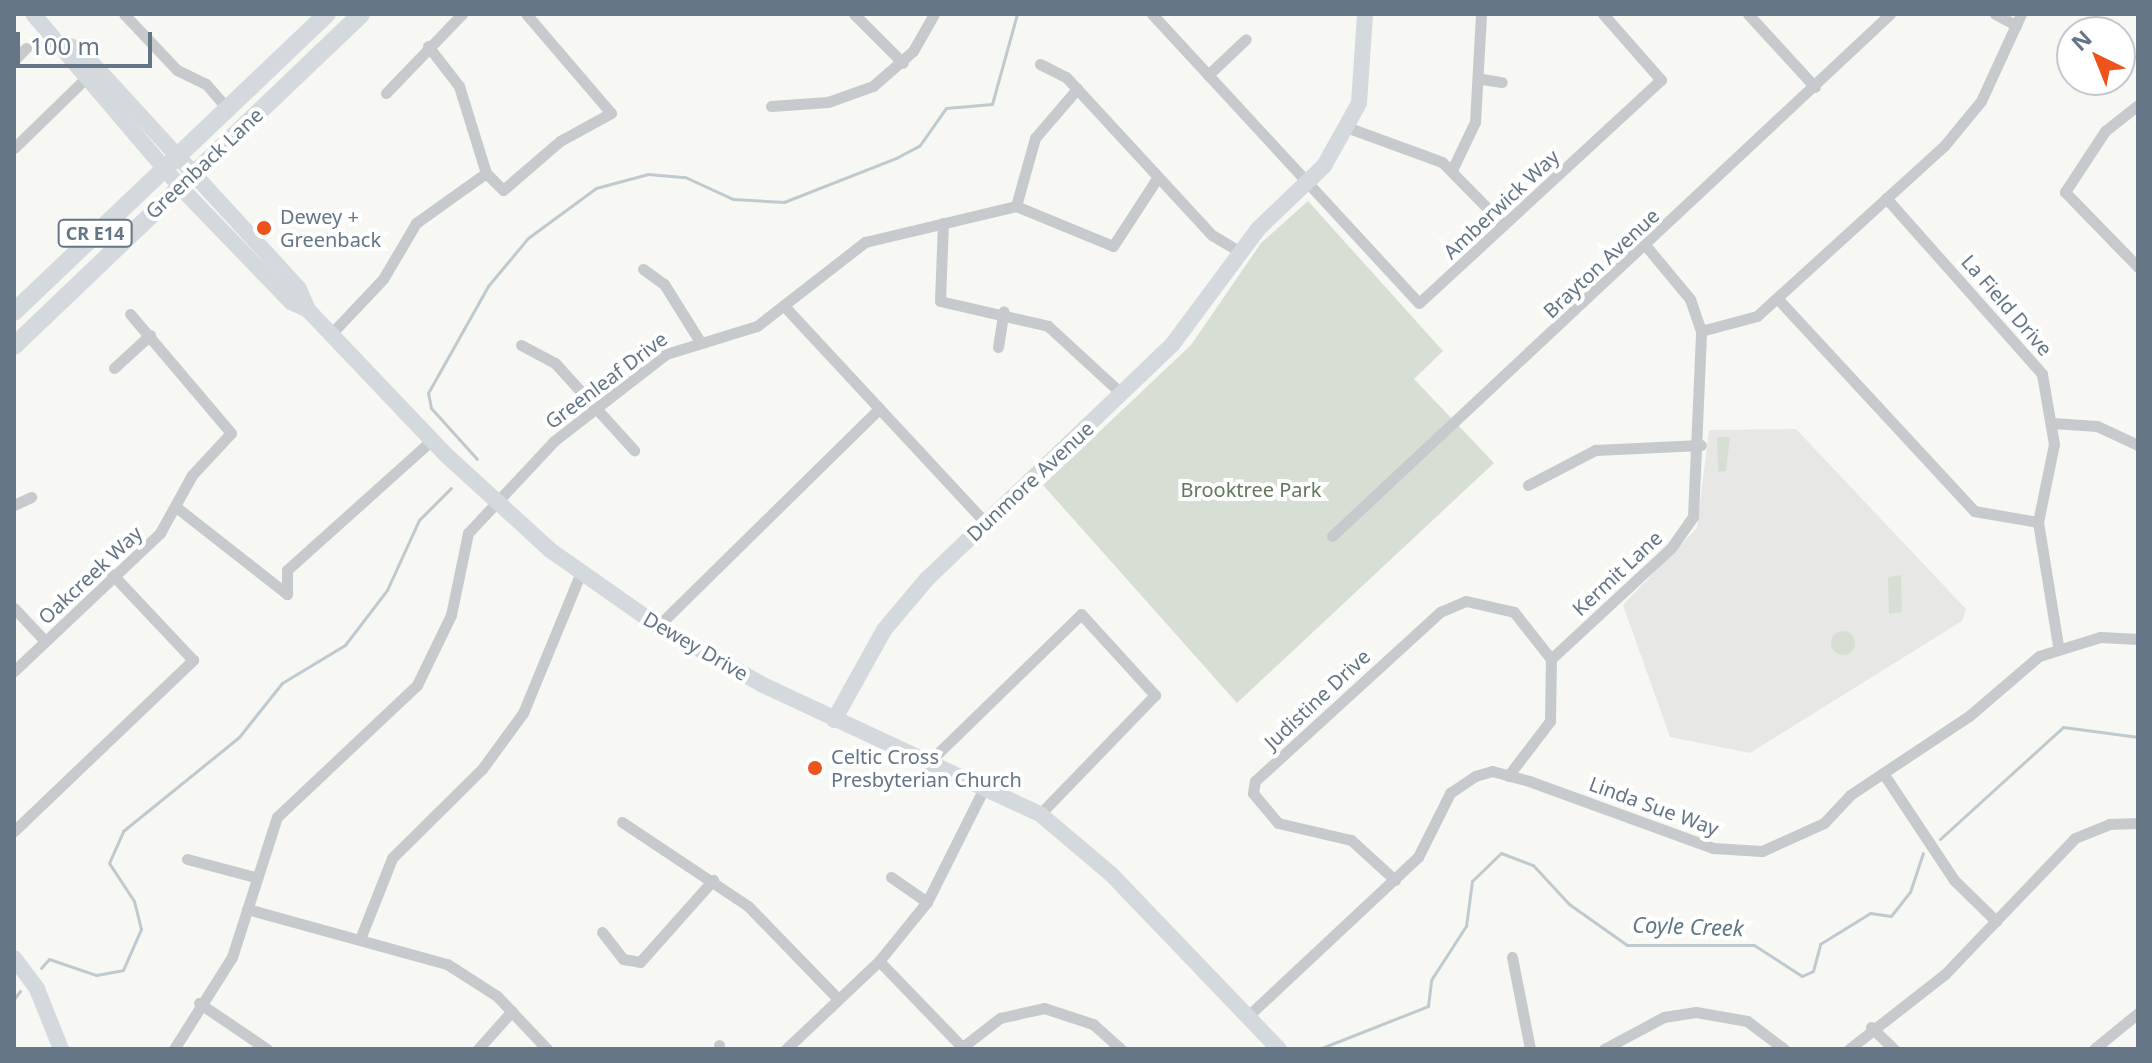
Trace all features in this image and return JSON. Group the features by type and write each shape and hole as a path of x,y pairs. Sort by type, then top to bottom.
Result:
{"main road":[{"path":"33,14 59,43 84,80 162,168 291,302 308,310"},
{"name":"Greenback Lane","path":"14,312 327,14"},
{"name":"Greenback Lane","path":"14,346 361,14"},
{"name":"Dunmore Avenue","path":"834,720 884,630 986,523 1182,335 1240,252 1307,184 1349,128 1365,77 1365,14"},
{"name":"Dewey Drive","path":"59,43 77,48 299,289 308,310 432,440 581,572 658,626 834,720 987,783 1040,814 1111,874 1276,1048"},
{"path":"14,958 37,989 61,1049"}],"street":[{"path":"124,14 177,70 206,84 227,108"},
{"path":"386,93 462,14"},
{"path":"428,46 459,86 486,173 503,190 560,141 611,113 526,14"},
{"path":"854,14 903,63"},
{"path":"771,106 861,92 903,63 934,14"},
{"path":"1152,14 1307,184"},
{"path":"1452,170 1471,139 1482,79 1481,14"},
{"name":"Amberwick Way","path":"1307,184 1419,303 1661,80 1603,14"},
{"path":"1748,14 1815,87"},
{"name":"Brayton Avenue","path":"1332,536 1646,246 1890,14"},
{"path":"1701,331 1738,325 1777,298 1973,113 2018,20 1995,14"},
{"path":"1208,75 1246,39"},
{"path":"14,60 26,48"},
{"path":"1040,64 1077,89 1212,235 1240,252"},
{"path":"1482,79 1502,82"},
{"path":"14,148 84,80"},
{"path":"1077,89 1035,138 1016,206 1113,246 1158,177"},
{"path":"2138,105 2105,131 2065,192 2138,267"},
{"path":"1349,128 1452,170 1504,225"},
{"path":"331,334 383,279 416,223 486,173"},
{"name":"La Field Drive","path":"1886,198 2020,342 2042,374 2053,423 2038,522 2058,646"},
{"name":"Greenleaf Drive","path":"174,1049 199,1003 232,957 268,832 289,802 390,716 428,668 451,615 468,533 494,498 554,441 599,411 666,354 699,340 744,331 785,307 855,246 1016,206"},
{"path":"943,223 940,301 1004,311 1067,339 1122,394"},
{"name":"Kermit Lane","path":"1551,659 1683,536 1697,499 1701,445 1701,331 1690,299 1646,246"},
{"path":"643,269 664,284 699,340"},
{"path":"1777,298 1974,511 2038,522"},
{"path":"785,307 986,523"},
{"path":"998,347 1004,311"},
{"name":"Oakcreek Way","path":"14,671 112,574 160,533 192,475 231,433 130,314"},
{"path":"114,368 150,335"},
{"path":"521,345 555,363 634,450"},
{"path":"658,626 879,409"},
{"path":"2053,423 2097,426 2138,445"},
{"path":"176,507 287,594 287,570 432,440"},
{"path":"1528,485 1595,450 1701,445"},
{"path":"14,505 31,497"},
{"path":"360,939 392,858 482,769 523,713 581,572"},
{"path":"14,831 193,660 112,574"},
{"name":"Judistine Drive","path":"1395,880 1351,840 1278,823 1253,793 1255,781 1440,612 1466,601 1514,612 1551,659"},
{"path":"14,608 45,641"},
{"path":"930,761 1081,614 1155,695 1040,814"},
{"path":"2058,646 2138,639"},
{"name":"Linda Sue Way","path":"1248,1016 1395,880 1427,842 1450,793 1475,776 1508,776 1734,851 1782,846 1811,831 1883,773 2058,646"},
{"path":"1508,776 1550,721 1551,659"},
{"path":"1883,773 1954,880 1996,921"},
{"path":"786,1049 879,961 927,902 987,783"},
{"path":"622,822 713,880 764,919 838,999"},
{"path":"1849,1049 1871,1027 1938,980 2075,838 2109,824 2138,823"},
{"path":"187,859 255,877"},
{"path":"891,877 927,902"},
{"path":"602,932 623,959 640,962 713,880"},
{"path":"247,909 447,964 512,1011 547,1049"},
{"path":"1512,957 1530,1049"},
{"path":"879,961 961,1048 1000,1018 1044,1008 1093,1024 1121,1049"},
{"path":"199,1003 267,1049"},
{"path":"478,1049 512,1011"},
{"path":"1604,1049 1664,1017 1696,1012 1747,1021 1784,1049"},
{"path":"2094,1049 2138,1013"},
{"path":"1871,1027 1894,1049"}],"shaded area":[{"path":"1796,429 1966,609 1962,621 1750,753 1670,737 1623,605 1697,528 1709,430"}],"green space":[{"name":"Brooktree Park","path":"1308,201 1443,351 1414,379 1494,463 1237,703 1043,485 1191,345 1261,243"},
{"path":"1717,437 1730,437 1726,471 1718,472"},
{"path":"1901,575 1902,612 1889,614 1888,577"},
{"path":"1843,631 1854,638 1855,643 1848,654 1843,655 1832,648 1831,643 1838,632"}],"waterway":[{"path":"477,459 431,408 428,393 488,286 528,238 596,188 648,174 685,177 733,199 784,202 896,158 920,145 946,108 992,104 1017,14"},
{"path":"41,968 49,959 96,975 123,970 141,929 134,901 109,863 123,831 239,737 282,683 345,645 387,590 419,520 451,488"},
{"name":"Coyle Creek","path":"1940,839 2063,727 2138,737"},
{"name":"Coyle Creek","path":"1319,1049 1428,1006 1431,980 1466,926 1472,881 1501,853 1533,865 1569,904 1627,945 1754,945 1802,976 1813,971 1820,944 1870,913 1891,916 1910,892 1923,853"},
{"path":"14,999 20,991"}],"place":[{"name":"Dewey + Greenback","path":"264,228"},
{"name":"Celtic Cross Presbyterian Church","path":"815,768"}]}
